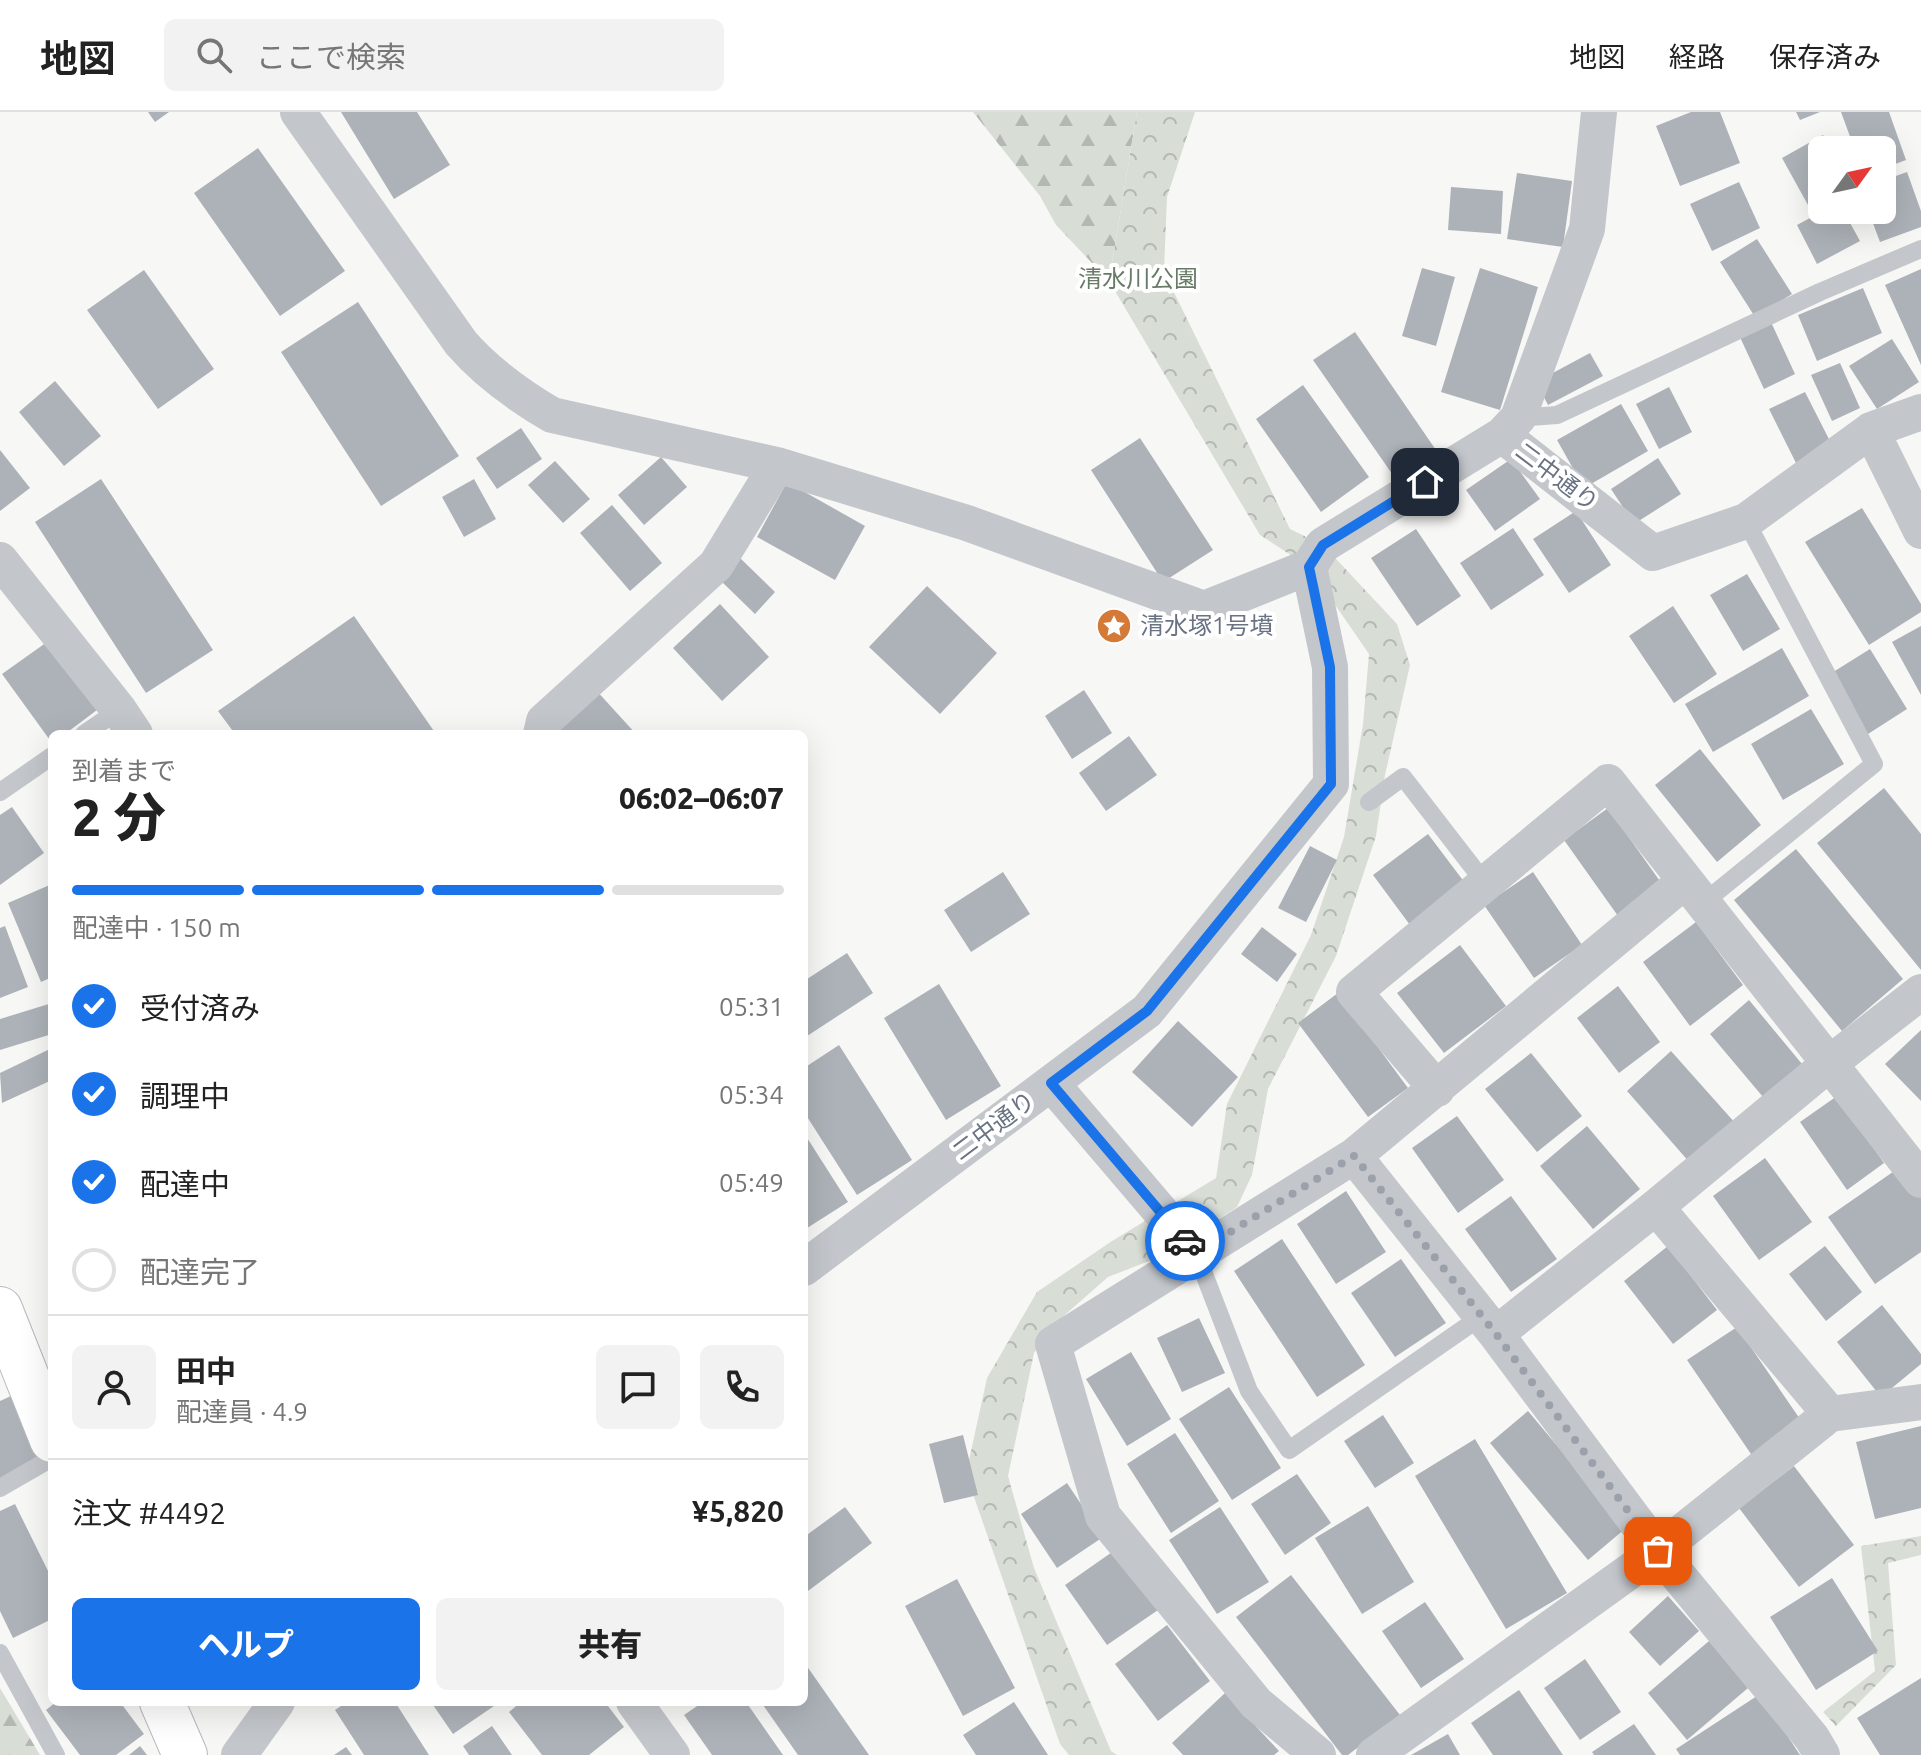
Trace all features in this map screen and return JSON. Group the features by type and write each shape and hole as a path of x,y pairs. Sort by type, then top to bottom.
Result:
{"main road":[{"path":"0,1309 48,1430"},
{"path":"164,1706 185,1755"}],"street":[{"path":"298,112 461,343 481,366 552,415 777,465 967,523 1204,609 1309,567"},
{"path":"1510,427 1587,229 1599,112"},
{"name":"二中通り","path":"808,1265 1147,1011 1331,784 1330,667 1309,567 1323,545 1510,427 1653,553 1746,521 1871,430 1921,412"},
{"path":"1871,430 1921,531"},
{"path":"542,730 544,721 716,565 777,465"},
{"path":"0,560 127,722"},
{"path":"1437,1089 1354,992 1608,782 1921,1180"},
{"path":"1318,1755 1256,1703 1103,1516 1053,1344 1354,1156 1694,892"},
{"path":"1489,1325 1656,1207 1921,992"},
{"path":"1051,1083 1196,1253"},
{"path":"1354,1156 1489,1325 1658,1551 1812,1738 1822,1755"},
{"path":"1656,1207 1830,1414"},
{"path":"1374,1755 1658,1551 1830,1414 1921,1402"},
{"path":"239,1755 274,1706"},
{"path":"637,1706 672,1755"}],"lane":[{"path":"1510,427 1557,415 1820,292 1921,249"},
{"path":"1694,892 1874,764 1746,521"},
{"path":"98,730 127,722"},
{"path":"0,792 48,759"},
{"path":"1369,802 1403,777 1485,883"},
{"path":"1196,1253 1249,1391 1289,1450 1489,1325"},
{"path":"0,1488 48,1460"},
{"path":"0,1653 56,1755"}],"green space":[{"path":"973,112 1137,112 1109,281 1056,225 1040,196"},
{"name":"清水川公園","path":"1137,112 1195,112 1167,197 1164,272 1290,529 1323,545 1397,624 1410,665 1385,775 1376,836 1336,956 1268,1089 1252,1175 1237,1207 1162,1256 1108,1277 1058,1321 1034,1353 1008,1476 1034,1568 1111,1751 1117,1755 1069,1755 1060,1744 966,1474 987,1378 1037,1292 1112,1241 1216,1178 1227,1104 1311,935 1344,837 1363,724 1369,654 1309,567 1260,535 1109,281"},
{"path":"1921,1536 1921,1555 1888,1563 1896,1665 1836,1726 1823,1712 1875,1671 1861,1546"},
{"path":"0,1688 40,1755 0,1755"}],"building":[{"path":"148,112 169,112 155,122"},
{"path":"341,112 417,112 450,165 394,199"},
{"path":"1691,112 1720,112 1740,163 1680,186 1656,126"},
{"path":"1796,112 1820,112 1800,120"},
{"path":"1841,112 1889,112 1906,160 1896,164 1896,136 1850,136"},
{"path":"1808,143 1808,205 1782,158"},
{"path":"258,148 345,271 280,316 194,193"},
{"path":"1907,172 1921,211 1921,227 1880,242 1873,224 1896,224 1896,176"},
{"path":"1517,173 1572,181 1563,247 1507,239"},
{"path":"1739,182 1760,228 1712,251 1690,204"},
{"path":"1451,187 1503,191 1501,234 1448,230"},
{"path":"1808,219 1808,224 1851,224 1860,241 1817,264 1797,225"},
{"path":"1757,239 1792,294 1755,317 1720,262"},
{"path":"1422,268 1455,277 1436,346 1402,336"},
{"path":"1480,268 1538,287 1500,410 1441,392"},
{"path":"1921,269 1921,365 1885,285"},
{"path":"144,270 214,369 158,409 87,310"},
{"path":"1863,288 1882,333 1817,361 1798,315"},
{"path":"358,302 459,456 381,506 281,352"},
{"path":"1770,320 1795,374 1764,389 1739,335"},
{"path":"1355,332 1438,453 1397,481 1313,360"},
{"path":"1892,339 1919,382 1877,409 1849,366"},
{"path":"1590,353 1603,376 1548,405 1536,382"},
{"path":"1840,363 1860,408 1832,421 1811,375"},
{"path":"55,381 101,436 64,466 19,412"},
{"path":"1303,385 1369,477 1321,512 1256,419"},
{"path":"1669,387 1692,432 1659,449 1636,404"},
{"path":"1805,392 1832,445 1796,463 1769,409"},
{"path":"1621,404 1648,451 1584,488 1557,440"},
{"path":"521,428 542,459 497,489 476,458"},
{"path":"1140,438 1213,550 1163,582 1091,470"},
{"path":"0,450 30,488 0,511"},
{"path":"661,457 687,487 644,525 618,495"},
{"path":"1658,458 1681,494 1634,524 1611,489"},
{"path":"1511,459 1540,499 1495,531 1466,490"},
{"path":"555,461 590,499 563,523 528,485"},
{"path":"101,479 213,650 146,693 35,522"},
{"path":"474,479 496,519 464,537 442,497"},
{"path":"787,482 865,526 835,580 757,537"},
{"path":"612,505 662,563 630,591 580,533"},
{"path":"1862,508 1921,604 1921,612 1869,645 1805,542"},
{"path":"1576,511 1611,565 1569,593 1533,539"},
{"path":"1513,528 1544,575 1491,610 1460,563"},
{"path":"1416,529 1461,596 1417,626 1371,558"},
{"path":"740,558 775,592 755,614 720,580"},
{"path":"1747,574 1780,629 1743,651 1710,595"},
{"path":"927,586 997,653 940,714 869,647"},
{"path":"720,604 769,657 722,701 673,648"},
{"path":"1673,606 1717,674 1674,703 1629,636"},
{"path":"354,616 433,730 232,730 218,711"},
{"path":"1921,626 1921,695 1892,642"},
{"path":"47,642 97,710 70,730 48,730 48,737 2,674"},
{"path":"1782,648 1809,696 1713,752 1685,704"},
{"path":"1870,649 1907,709 1868,734 1830,674"},
{"path":"595,689 632,730 560,730"},
{"path":"1084,690 1112,733 1072,759 1045,716"},
{"path":"1811,709 1844,764 1783,800 1751,744"},
{"path":"1129,736 1157,775 1106,811 1079,773"},
{"path":"1700,749 1761,825 1717,862 1655,785"},
{"path":"1884,788 1921,834 1921,970 1817,843"},
{"path":"12,807 44,853 0,885 0,815"},
{"path":"1608,808 1662,884 1618,916 1564,840"},
{"path":"1428,834 1465,883 1410,925 1373,875"},
{"path":"1310,846 1337,860 1306,922 1278,908"},
{"path":"1796,849 1903,979 1842,1031 1734,900"},
{"path":"1003,872 1030,914 971,952 944,910"},
{"path":"1533,872 1582,945 1534,978 1484,905"},
{"path":"48,886 48,979 41,982 8,903"},
{"path":"1696,922 1743,985 1690,1026 1643,962"},
{"path":"5,926 28,987 0,998 0,928"},
{"path":"1262,927 1297,954 1277,982 1241,954"},
{"path":"1460,945 1506,1006 1444,1053 1397,993"},
{"path":"847,953 873,993 808,1035 808,978"},
{"path":"939,984 1001,1086 946,1120 884,1018"},
{"path":"1618,986 1660,1042 1619,1073 1577,1018"},
{"path":"1338,993 1408,1088 1368,1117 1298,1023"},
{"path":"1749,1000 1802,1064 1763,1097 1710,1034"},
{"path":"48,1004 48,1035 0,1050 0,1019"},
{"path":"1178,1021 1238,1077 1192,1127 1132,1072"},
{"path":"1921,1030 1921,1101 1885,1064"},
{"path":"839,1045 912,1160 857,1195 808,1118 808,1065"},
{"path":"48,1050 48,1082 2,1103 0,1073"},
{"path":"1671,1051 1736,1124 1691,1164 1627,1091"},
{"path":"1531,1053 1582,1116 1537,1152 1485,1089"},
{"path":"1837,1096 1884,1163 1847,1190 1800,1122"},
{"path":"1457,1116 1504,1180 1458,1213 1412,1148"},
{"path":"1587,1126 1640,1189 1593,1229 1540,1166"},
{"path":"808,1139 848,1202 808,1227"},
{"path":"1765,1158 1812,1222 1759,1260 1713,1196"},
{"path":"1900,1167 1921,1197 1921,1252 1875,1284 1828,1217"},
{"path":"1346,1191 1386,1252 1336,1284 1297,1224"},
{"path":"1511,1196 1557,1259 1511,1292 1465,1229"},
{"path":"1282,1239 1365,1365 1317,1397 1234,1271"},
{"path":"1668,1246 1717,1310 1673,1344 1624,1281"},
{"path":"1825,1246 1862,1292 1826,1321 1789,1274"},
{"path":"1401,1259 1446,1323 1395,1357 1351,1293"},
{"path":"1882,1305 1921,1354 1921,1364 1881,1397 1837,1342"},
{"path":"1199,1318 1225,1373 1182,1392 1157,1338"},
{"path":"1737,1327 1802,1422 1753,1457 1687,1360"},
{"path":"1131,1352 1171,1419 1127,1446 1086,1379"},
{"path":"1229,1387 1281,1468 1232,1500 1179,1419"},
{"path":"11,1396 42,1460 0,1480 0,1401"},
{"path":"1528,1411 1626,1528 1588,1560 1490,1443"},
{"path":"1383,1415 1414,1463 1375,1488 1344,1441"},
{"path":"1921,1426 1921,1508 1875,1519 1856,1442"},
{"path":"1175,1433 1219,1501 1171,1533 1127,1464"},
{"path":"963,1435 978,1495 944,1503 929,1444"},
{"path":"1475,1439 1567,1593 1506,1629 1415,1476"},
{"path":"1794,1466 1854,1545 1799,1587 1739,1508"},
{"path":"1297,1474 1331,1523 1285,1555 1251,1504"},
{"path":"1067,1483 1103,1537 1057,1568 1021,1514"},
{"path":"15,1504 48,1571 48,1621 13,1638 0,1611 0,1511"},
{"path":"1368,1506 1414,1582 1362,1614 1315,1538"},
{"path":"845,1507 872,1543 808,1591 808,1534"},
{"path":"1220,1507 1269,1582 1217,1614 1169,1540"},
{"path":"1115,1550 1158,1610 1107,1645 1065,1585"},
{"path":"1291,1575 1400,1715 1348,1755 1342,1755 1236,1617"},
{"path":"1832,1578 1878,1651 1816,1690 1770,1617"},
{"path":"957,1579 1015,1688 963,1716 905,1606"},
{"path":"1668,1596 1699,1631 1660,1666 1629,1632"},
{"path":"1425,1602 1464,1659 1421,1688 1382,1631"},
{"path":"1167,1625 1210,1681 1158,1721 1115,1664"},
{"path":"1709,1641 1748,1688 1687,1740 1648,1693"},
{"path":"1585,1659 1621,1712 1580,1740 1544,1688"},
{"path":"808,1668 869,1755 798,1755 764,1706 808,1706"},
{"path":"1921,1678 1921,1755 1880,1755 1857,1718"},
{"path":"1519,1690 1563,1755 1493,1755 1471,1723"},
{"path":"1225,1693 1279,1751 1274,1755 1183,1755 1172,1743"},
{"path":"1760,1694 1800,1755 1680,1755 1676,1749"},
{"path":"1014,1702 1048,1755 976,1755 963,1735"},
{"path":"51,1706 123,1706 144,1734 116,1755 80,1755 46,1710"},
{"path":"341,1706 398,1706 429,1755 364,1755 335,1710"},
{"path":"434,1706 494,1706 453,1734"},
{"path":"516,1706 608,1706 624,1727 589,1755 542,1755 509,1712"},
{"path":"697,1706 749,1706 783,1755 712,1755 684,1715"},
{"path":"1634,1724 1656,1755 1594,1755 1592,1752"},
{"path":"492,1726 512,1755 469,1755 463,1746"},
{"path":"1448,1734 1460,1755 1411,1755"},
{"path":"140,1746 147,1755 129,1755"},
{"path":"346,1747 352,1755 334,1755"}],"way so far":[{"path":"1185,1241 1196,1253 1354,1156 1496,1334 1658,1551"}],"place":[{"name":"清水塚1号墳","path":"1114,626"}],"route":[{"path":"1185,1241 1051,1083 1147,1011 1331,784 1330,667 1309,567 1323,545 1425,482"}]}
